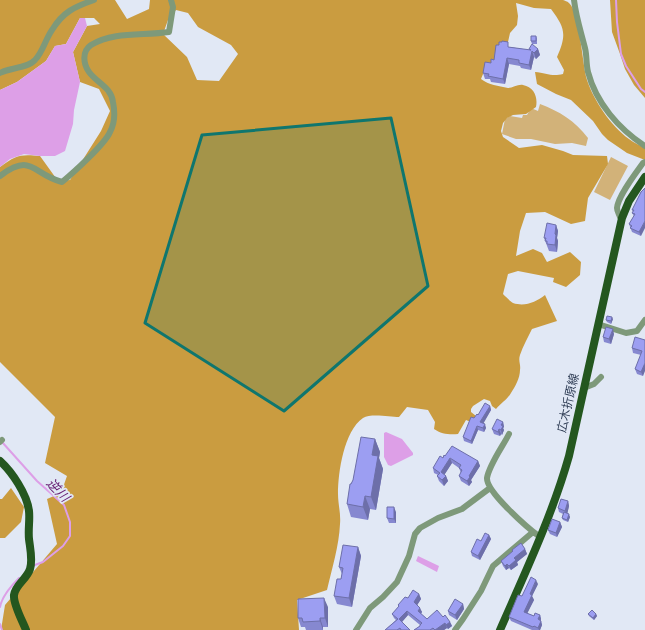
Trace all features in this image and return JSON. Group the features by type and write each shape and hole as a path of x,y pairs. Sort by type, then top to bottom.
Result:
{"main road":[{"name":"広木折原線","path":"500,630 551,512 561,484 622,218 629,201 645,177"},
{"path":"0,461 18,484 27,501 29,510 28,536 31,557 30,569 17,587 14,595 15,602 26,630"}],"street":[{"path":"0,74 34,62 40,54 52,30 64,15 71,9 94,0"},
{"path":"574,0 576,17 585,50 588,71 599,97 606,109 630,136 645,146"},
{"path":"0,176 11,168 19,165 30,166 54,180 62,182 89,157 110,133 114,122 114,110 113,99 106,87 89,72 84,56 86,50 91,45 124,35 158,34 169,32 174,1"},
{"path":"622,218 618,213 617,207 619,202 630,182 645,162"},
{"path":"598,324 626,333 637,331 645,320"},
{"path":"584,388 594,384 601,377"},
{"path":"509,434 490,469 487,480 490,488 504,505 540,537"},
{"path":"356,630 370,608 397,582 409,556 415,534 420,528 438,518 462,509 490,488"},
{"path":"455,630 464,619 481,591 493,566 533,532"}],"highlighted area":[{"path":"391,118 428,286 284,411 145,323 202,135"}],"shaded area":[{"path":"0,0 115,0 127,19 149,9 150,0 563,0 567,1 573,8 576,17 585,72 594,96 604,112 622,134 645,148 645,160 627,153 608,140 593,121 571,100 537,84 535,72 552,75 563,74 564,70 557,57 563,37 562,26 551,9 534,8 516,3 518,16 517,25 510,33 508,42 492,64 485,69 481,79 490,84 508,88 521,85 527,86 536,96 536,107 526,114 513,115 507,118 503,123 501,131 503,137 519,148 542,145 573,155 607,156 608,164 588,198 585,221 571,224 545,212 526,213 520,231 516,256 533,249 542,253 547,262 570,252 581,262 580,275 566,287 553,282 554,278 518,271 508,274 503,294 507,298 513,303 526,304 534,302 545,295 557,321 532,329 520,355 520,373 518,379 508,398 496,409 492,406 490,401 484,399 473,406 471,412 476,416 474,420 471,422 466,420 458,434 446,434 434,429 435,422 428,410 407,407 399,417 371,416 363,418 356,424 351,432 343,453 339,475 339,532 327,590 297,600 299,630 1,630 5,605 57,544 47,499 61,493 67,476 45,463 55,417 0,362 0,167 19,156 40,156 58,181 70,180 101,131 110,111 99,89 80,82 73,52 87,26 100,24 94,18 80,18 66,44 55,46 46,61 17,82 0,90","holes":["176,10 188,13 198,27 231,45 238,54 219,81 197,80 187,57 163,34 168,20"]},
{"path":"610,0 645,0 645,98 634,85 625,69 612,32"},
{"path":"80,18 85,18 87,26 73,52 80,82 74,110 73,124 65,151 55,156 24,154 10,159 0,167 0,90 17,82 46,61 55,46 66,44"},
{"path":"540,104 560,113 578,126 588,138 586,146 572,143 555,144 531,139 516,139 502,134 505,119 510,116 522,118 523,115 527,115 531,108 538,111"},
{"path":"611,157 628,166 610,200 594,192"},
{"path":"386,432 402,439 413,455 391,466 388,465 384,457 384,433"},
{"path":"11,488 24,507 21,522 5,538 0,538 0,499 2,499"},
{"path":"418,556 439,566 437,572 416,561"}],"building":[{"path":"531,36 536,36 536,41 531,41"},
{"path":"499,42 508,42 508,47 531,50 529,49 532,44 538,49 534,53 532,51 529,65 519,63 519,60 507,58 503,79 488,76 489,74 483,73 485,62 491,63 491,59 494,60 496,45 499,45"},
{"path":"645,188 645,221 639,232 630,228 632,226 629,224 635,214 632,213 634,210 632,210 641,192"},
{"path":"547,223 556,225 555,245 547,244 547,241 545,241 546,238 544,238"},
{"path":"607,316 612,317 611,321 606,320"},
{"path":"606,327 613,329 609,339 603,337"},
{"path":"635,337 645,340 645,363 641,372 635,369 642,351 632,348"},
{"path":"485,403 490,406 480,422 485,424 483,428 477,426 471,441 463,437 471,417 474,418 477,414 478,415"},
{"path":"497,419 503,422 501,425 503,426 501,430 499,429 498,432 492,429"},
{"path":"361,437 375,439 372,455 378,456 371,497 365,496 363,507 347,504"},
{"path":"452,446 478,461 467,481 459,476 462,470 459,468 461,465 450,458 441,472 446,476 442,480 437,476 440,473 433,468 440,456 443,458"},
{"path":"561,499 568,501 565,511 558,508"},
{"path":"387,507 394,507 394,519 387,518"},
{"path":"564,512 569,514 567,520 562,518"},
{"path":"552,519 560,522 556,533 548,530"},
{"path":"485,533 489,535 478,556 471,552 477,539 481,541"},
{"path":"521,543 525,549 514,558 516,560 509,566 507,564 505,566 501,561"},
{"path":"343,545 358,547 349,598 334,596 337,579 341,579 343,568 339,567"},
{"path":"531,577 536,580 530,594 532,595 524,612 534,616 535,613 540,615 538,619 541,621 538,628 509,617 518,595 522,596"},
{"path":"413,590 419,594 414,602 420,608 418,611 427,619 437,610 443,617 445,615 450,622 446,625 445,623 435,630 433,628 430,630 414,630 422,623 407,611 399,619 410,630 401,630 400,628 397,630 385,630 398,619 392,614 405,597 408,598"},
{"path":"324,598 325,618 320,618 320,621 303,622 302,618 298,618 298,599"},
{"path":"455,599 463,604 455,615 448,611"},
{"path":"592,610 596,614 593,618 588,614"}],"waterway":[{"path":"616,0 621,54 626,66 641,89 645,92"},
{"name":"逆川","path":"2,442 37,481 64,505 70,522 70,536 63,546 43,562 32,566"},
{"name":"逆川","path":"0,607 5,595 19,578"},
{"name":"逆川","path":"0,624 2,630"}]}
